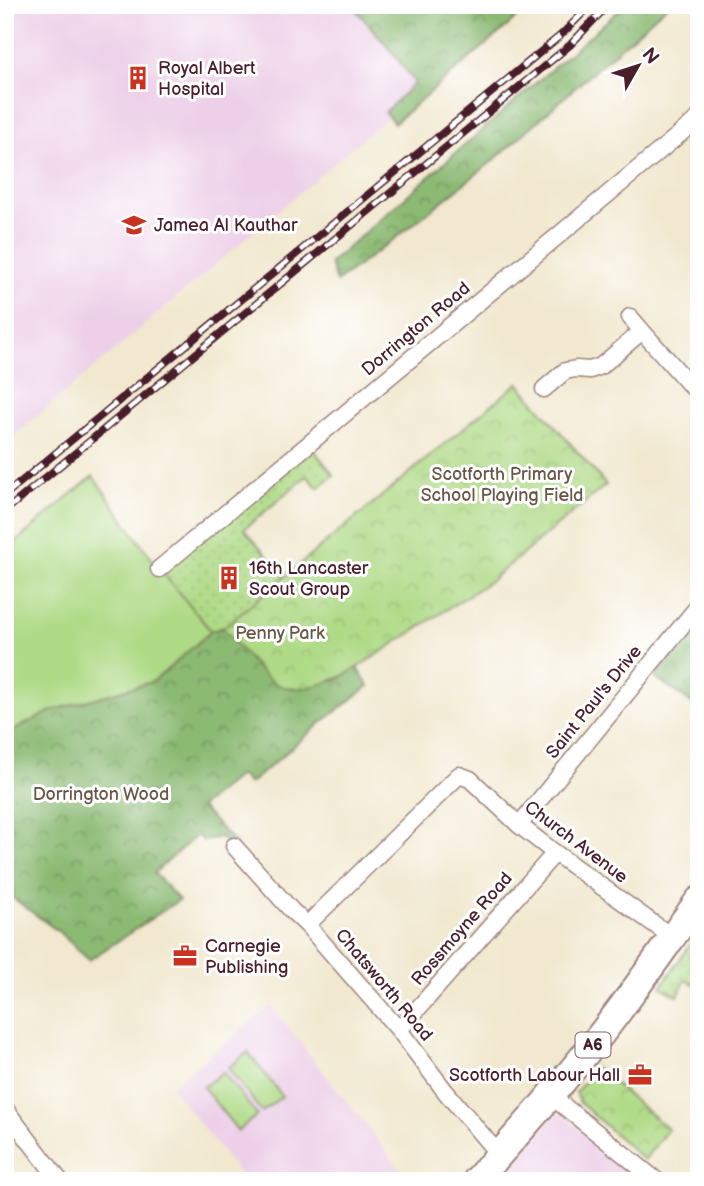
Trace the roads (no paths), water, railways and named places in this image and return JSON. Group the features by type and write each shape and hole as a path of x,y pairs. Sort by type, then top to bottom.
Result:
{"main road":[{"name":"A6","path":"476,1181 588,1051 698,904"}],"street":[{"name":"Dorrington Road","path":"159,569 698,120"},
{"path":"629,317 699,393"},
{"path":"544,389 565,371 590,370 601,366 642,331"},
{"name":"Saint Paul's Drive","path":"519,825 699,605"},
{"name":"Church Avenue","path":"306,925 459,775 470,779 519,825 555,853 672,937"},
{"name":"Chatsworth Road","path":"234,846 399,1030 445,1091 499,1155"},
{"name":"Rossmoyne Road","path":"399,1030 555,853"},
{"path":"550,1095 657,1181"},
{"path":"5,1109 60,1181"}],"railway":[{"path":"5,495 561,35 591,5"},
{"path":"5,511 570,45 608,5"}],"place":[{"name":"Royal Albert Hospital","path":"138,78"},
{"name":"Jamea Al Kauthar","path":"134,225"},
{"name":"16th Lancaster Scout Group","path":"229,578"},
{"name":"Carnegie Publishing","path":"185,956"},
{"name":"Scotforth Labour Hall","path":"640,1075"}],"park label":[{"name":"Scotforth Primary School Playing Field","path":"502,484"},
{"name":"Penny Park","path":"280,633"},
{"name":"Dorrington Wood","path":"101,794"}]}
